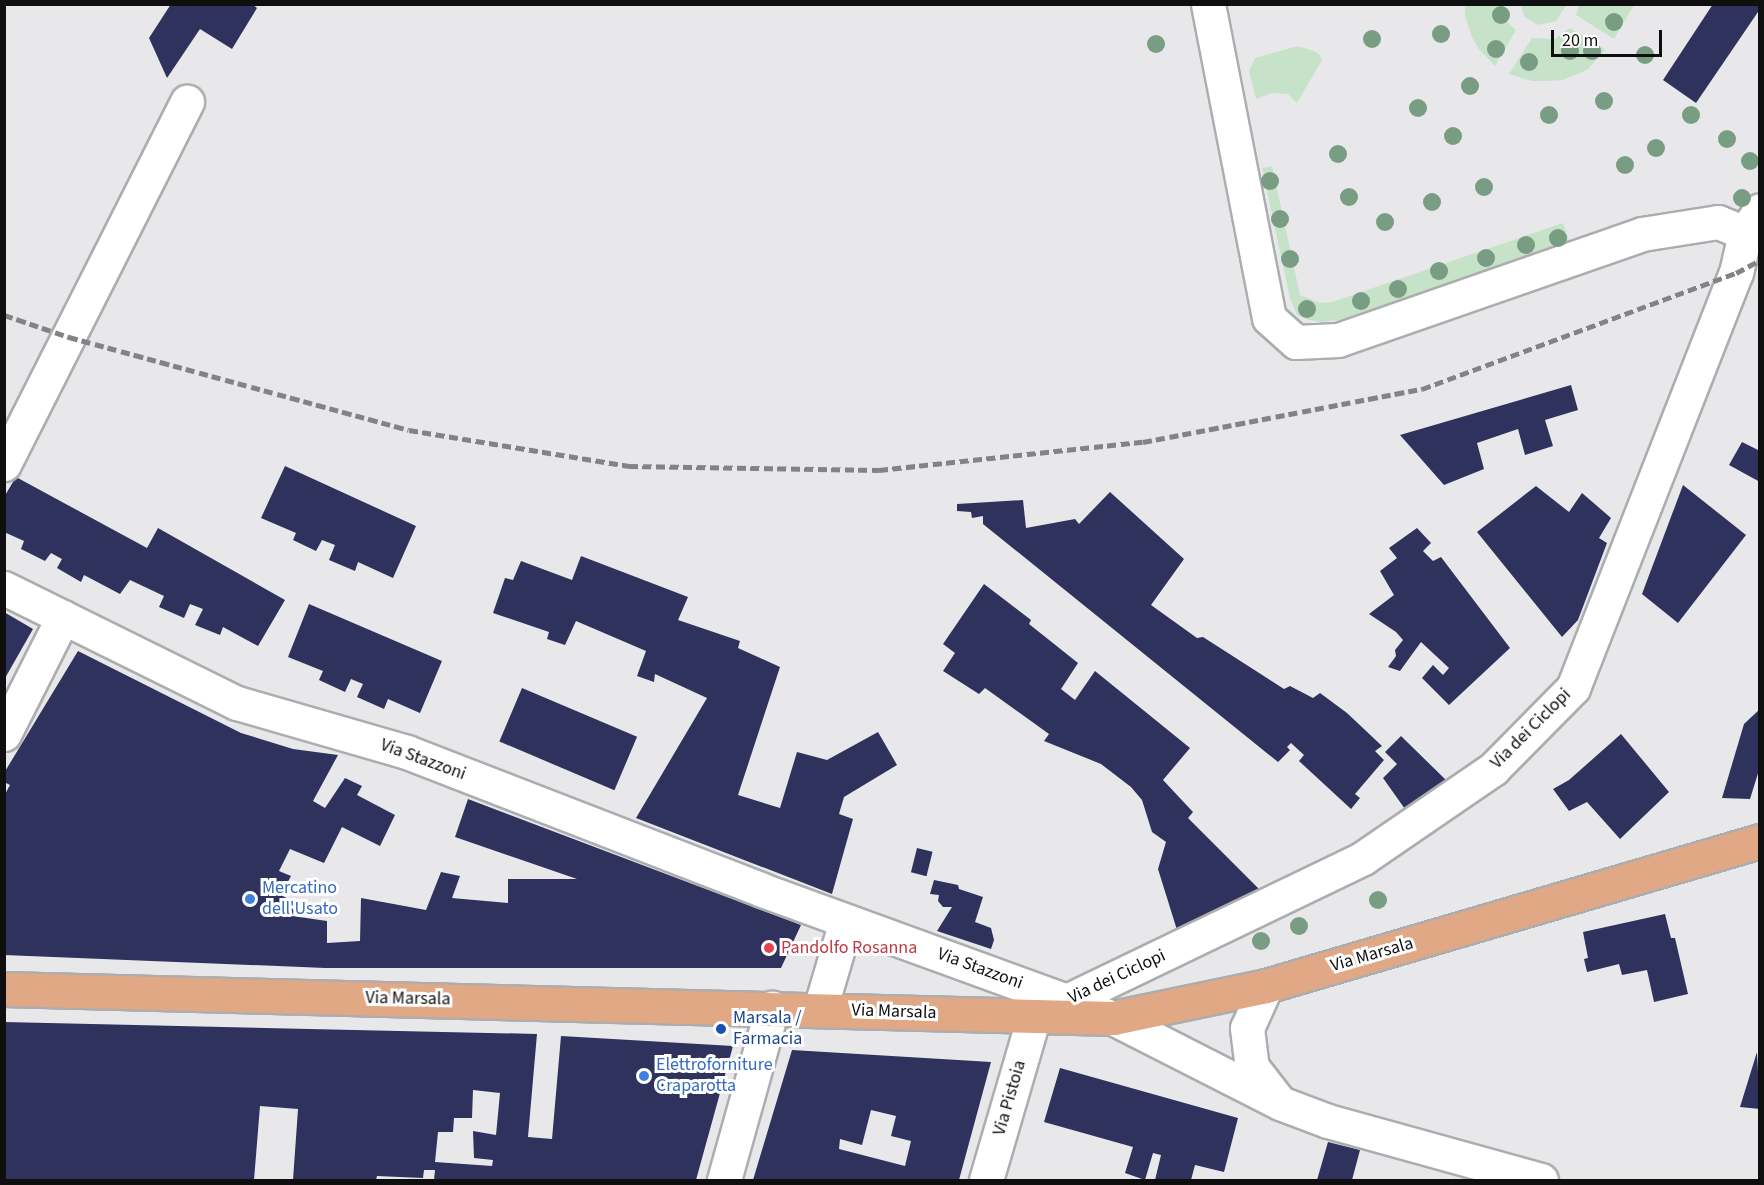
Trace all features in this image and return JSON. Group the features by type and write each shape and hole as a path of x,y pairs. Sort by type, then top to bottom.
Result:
{"main road":[{"name":"Via Marsala","path":"4,989 819,1009 1046,1011 1113,1018 1266,986 1760,841"}],"street":[{"path":"1208,4 1269,318 1296,342 1338,340 1642,234 1718,222 1752,221"},
{"path":"4,464 187,102"},
{"name":"Via dei Ciclopi","path":"1046,1011 1363,858 1493,769 1573,688 1736,273 1752,221"},
{"name":"Via Stazzoni","path":"4,588 237,703 407,752 846,921 1046,1011"},
{"path":"4,734 63,617"},
{"path":"819,1009 846,921"},
{"path":"1266,986 1247,1028 1252,1067 1280,1103"},
{"path":"724,1180 772,1008"},
{"name":"Via Pistoia","path":"986,1180 1046,1011"},
{"path":"1113,1018 1280,1103 1328,1121 1541,1180"}],"green space":[{"path":"1579,4 1634,5 1614,39 1576,15"},
{"path":"1465,5 1504,5 1506,21 1516,30 1495,66 1478,48 1472,37 1465,16"},
{"path":"1521,5 1565,5 1565,7 1556,21 1538,25 1524,16"},
{"path":"1570,28 1605,50 1587,70 1563,80 1547,81 1532,81 1509,74 1532,38 1555,39"},
{"path":"1298,46 1314,51 1320,55 1322,60 1297,103 1288,94 1272,93 1256,99 1249,71 1255,58"},
{"path":"1272,166 1300,295 1320,303 1332,302 1563,223 1570,243 1339,320 1321,322 1309,320 1297,315 1290,298 1262,168"}],"building":[{"path":"171,4 252,4 257,8 232,49 200,29 167,78 149,38"},
{"path":"1713,4 1760,4 1760,9 1696,103 1663,80"},
{"path":"1571,385 1578,410 1545,420 1553,446 1525,455 1518,429 1477,443 1484,469 1444,485 1400,435"},
{"path":"1742,442 1760,451 1760,482 1729,465"},
{"path":"285,466 416,526 393,578 358,562 355,571 329,560 335,545 322,540 316,551 293,540 296,533 261,518"},
{"path":"16,477 147,548 158,528 285,600 258,646 223,627 220,635 195,625 203,609 190,604 184,618 159,607 164,596 130,580 120,594 84,575 81,582 57,568 62,559 51,553 45,561 21,549 24,541 4,532 4,497"},
{"path":"1683,485 1746,535 1678,623 1642,594"},
{"path":"1536,486 1569,512 1582,493 1611,518 1599,538 1607,543 1578,620 1562,637 1477,532"},
{"path":"1110,492 1184,559 1151,605 1197,638 1203,637 1284,689 1290,686 1313,698 1320,693 1347,713 1382,746 1375,751 1384,760 1355,794 1360,798 1351,809 1299,761 1304,755 1291,743 1287,747 1290,750 1278,762 983,524 983,516 972,518 971,512 957,511 957,504 1023,500 1026,528 1075,519 1079,524"},
{"path":"1417,528 1431,543 1423,551 1433,561 1441,557 1510,648 1449,705 1422,678 1433,665 1443,675 1449,668 1421,642 1400,671 1388,667 1396,656 1395,650 1403,640 1396,632 1369,614 1394,595 1380,571 1397,558 1389,548"},
{"path":"581,556 688,597 678,620 740,641 738,648 780,667 738,795 780,808 797,752 827,760 878,732 897,765 844,797 839,814 853,819 832,894 636,818 707,698 655,674 654,682 637,676 646,651 576,621 565,645 547,639 549,632 493,613 505,578 513,580 521,561 572,580"},
{"path":"984,584 1031,620 1029,624 1078,663 1061,689 1075,700 1095,671 1190,748 1163,780 1193,812 1188,818 1259,889 1177,930 1158,869 1166,842 1152,832 1142,800 1131,787 1101,764 1044,741 1049,734 985,688 979,694 943,671 955,653 943,644"},
{"path":"309,604 442,661 420,713 388,699 384,709 357,697 363,684 351,679 345,692 319,680 323,671 288,657"},
{"path":"4,612 33,629 4,680"},
{"path":"78,651 241,733 293,749 338,755 313,801 325,808 345,778 362,786 357,795 395,815 380,846 342,827 324,863 290,849 279,871 291,876 281,895 297,904 292,916 327,921 327,943 360,941 361,898 426,910 441,872 460,876 452,898 508,903 508,879 577,879 455,837 468,799 801,925 781,968 325,968 4,955 4,796 10,785 4,782 4,773"},
{"path":"522,688 637,737 614,790 499,741"},
{"path":"1760,709 1760,767 1750,799 1722,798 1744,724"},
{"path":"1621,734 1669,792 1620,839 1587,802 1569,811 1553,789 1569,780"},
{"path":"1401,736 1447,781 1405,809 1383,778 1397,764 1385,752"},
{"path":"917,848 933,852 926,876 911,872"},
{"path":"934,880 958,885 959,889 983,897 975,922 991,928 994,940 991,949 937,931 952,907 943,907 938,901 939,895 930,894"},
{"path":"1665,914 1671,938 1675,938 1688,994 1654,1002 1647,970 1622,975 1619,964 1587,972 1584,959 1588,958 1583,932"},
{"path":"4,1022 537,1034 528,1137 552,1139 561,1036 733,1046 696,1180 434,1180 435,1170 424,1170 423,1178 377,1176 376,1180 293,1180 298,1109 260,1106 254,1180 4,1180","holes":["473,1090 500,1093 496,1135 473,1131 474,1158 493,1160 492,1166 435,1162 438,1132 453,1132 454,1118 472,1118"]},
{"path":"792,1050 991,1062 959,1180 753,1180","holes":["871,1110 896,1116 891,1136 911,1141 905,1166 839,1149 840,1139 862,1145"]},
{"path":"1757,1052 1760,1109 1740,1107"},
{"path":"1060,1068 1238,1118 1224,1172 1195,1165 1191,1180 1155,1180 1161,1155 1153,1153 1145,1180 1125,1173 1133,1147 1044,1122"},
{"path":"1328,1142 1360,1150 1352,1180 1317,1180"}],"railway":[{"path":"4,315 69,337 409,430 629,466 879,470 1143,442 1422,389 1736,273 1760,260"}],"place":[{"name":"Mercatino dell'Usato","path":"250,899"},
{"name":"Pandolfo Rosanna","path":"769,948"},
{"name":"Marsala / Farmacia","path":"721,1029"},
{"name":"Elettroforniture Craparotta","path":"644,1076"}]}
